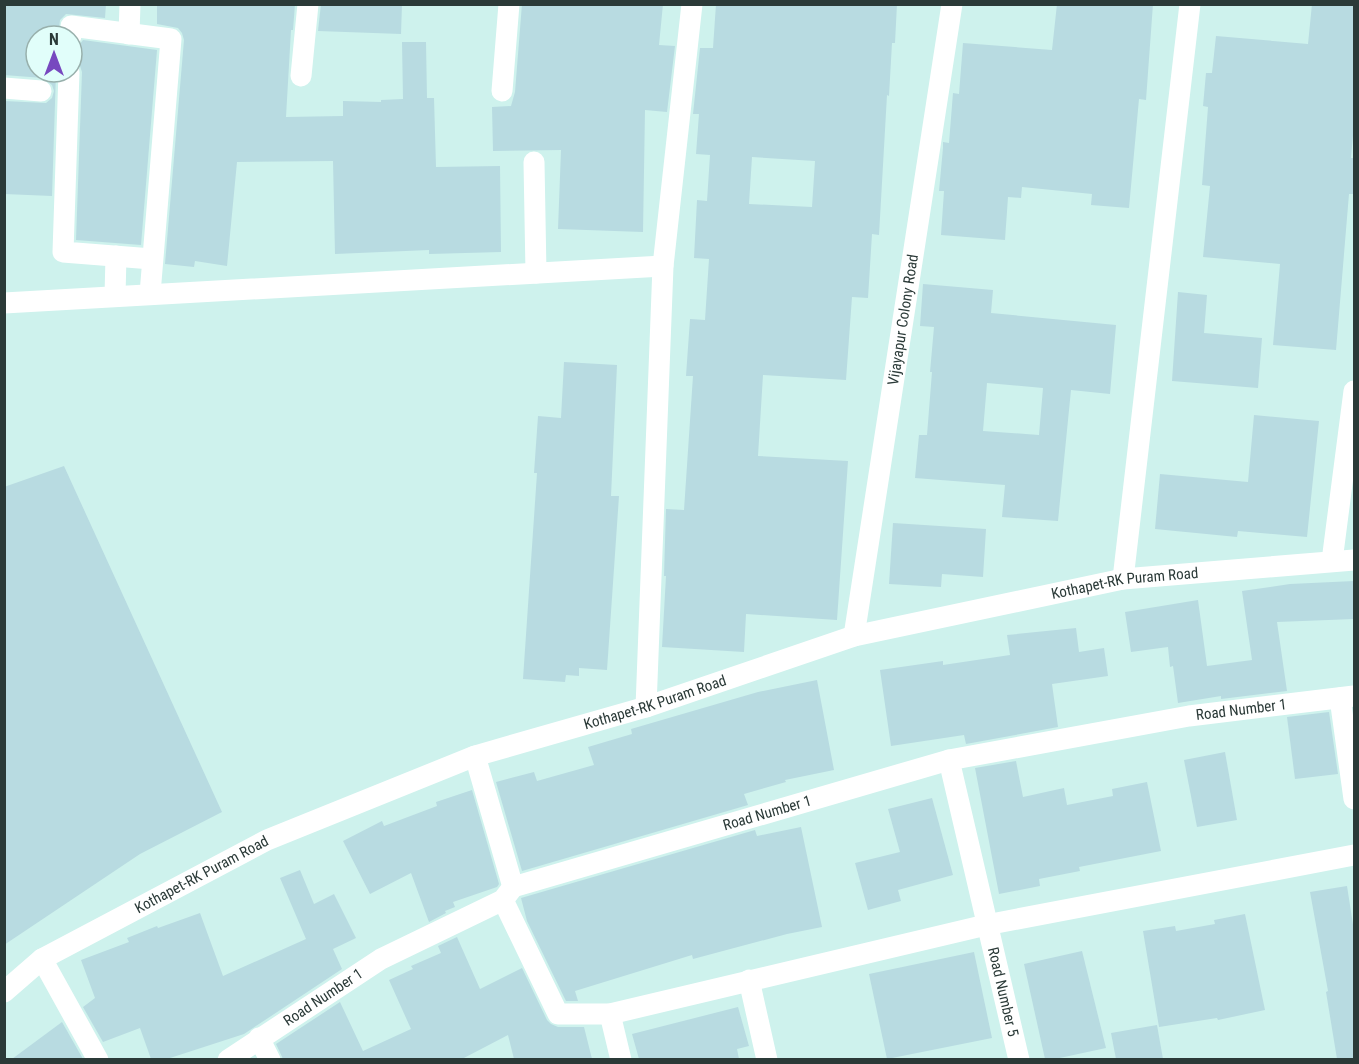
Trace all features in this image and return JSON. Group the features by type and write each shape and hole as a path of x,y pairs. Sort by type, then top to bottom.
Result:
{"street":[{"path":"129,34 130,4"},
{"path":"301,76 308,4"},
{"path":"502,91 509,4"},
{"path":"646,707 663,266 692,4"},
{"name":"Vijayapur Colony Road","path":"854,636 952,4"},
{"path":"1123,579 1190,4"},
{"path":"84,28 171,39 150,294"},
{"path":"69,84 63,252 152,259"},
{"path":"4,88 40,91"},
{"path":"534,162 536,273"},
{"path":"115,296 116,256"},
{"path":"4,303 663,266"},
{"path":"1332,561 1354,391"},
{"name":"Kothapet-RK Puram Road","path":"4,992 42,958 267,840 475,756 646,707 854,636 1123,579 1354,560"},
{"path":"1347,697 1354,799"},
{"name":"Road Number 1","path":"228,1059 381,958 508,893 949,760 1189,716 1347,697"},
{"path":"475,756 508,893 558,1014 610,1014 986,925 1354,855"},
{"name":"Road Number 5","path":"949,760 1019,1059"},
{"path":"42,958 98,1059"},
{"path":"749,980 767,1059"},
{"path":"610,1014 621,1059"},
{"path":"259,1038 270,1059"}],"building":[{"path":"4,4 106,4 105,18 66,14 60,24 24,24 24,77 4,75"},
{"path":"157,4 295,4 293,30 291,30 286,117 343,116 343,101 381,102 381,100 403,99 402,42 426,42 427,98 434,98 436,167 500,166 501,252 429,254 429,250 335,254 333,161 237,162 227,266 195,261 194,267 165,264 184,40 178,28 157,24"},
{"path":"321,4 402,4 401,34 318,31"},
{"path":"522,4 663,4 659,45 675,46 667,112 645,110 643,232 558,229 561,150 493,151 492,107 511,106 515,92"},
{"path":"716,4 897,4 895,43 892,43 889,96 887,95 879,235 872,234 868,298 852,297 846,380 763,375 758,456 848,461 837,620 746,614 744,652 662,647 666,576 664,576 666,509 684,510 693,376 686,376 690,319 705,320 709,259 694,258 697,200 707,201 710,155 696,154 699,114 693,114 700,48 713,48","holes":["752,157 815,161 812,207 749,204"]},
{"path":"1057,4 1153,4 1146,100 1139,99 1129,208 1091,205 1092,194 1022,187 1021,198 1008,197 1005,240 941,235 944,191 939,191 943,142 949,143 953,93 959,94 963,43 1052,50"},
{"path":"1312,4 1354,4 1354,124 1351,158 1354,158 1354,194 1349,194 1336,350 1273,345 1280,264 1203,257 1210,186 1202,185 1208,107 1203,106 1206,73 1212,73 1216,36 1308,44"},
{"path":"84,40 157,50 141,245 76,240"},
{"path":"56,84 52,196 4,194 4,101 46,103 52,98 54,91 52,85"},
{"path":"923,284 993,290 991,313 1116,325 1110,394 1071,390 1058,521 1002,517 1005,485 915,478 919,435 927,435 934,327 920,326","holes":["987,383 1043,388 1039,435 983,431"]},
{"path":"1178,292 1207,295 1204,333 1262,338 1258,388 1172,381"},
{"path":"564,362 617,365 611,496 619,496 607,670 579,668 579,676 566,675 565,682 523,679 537,473 534,473 538,416 561,418"},
{"path":"1254,415 1319,421 1307,537 1238,531 1237,537 1155,529 1160,474 1248,482"},
{"path":"64,466 222,812 140,854 4,945 4,487"},
{"path":"893,523 986,529 983,577 942,574 941,587 889,584"},
{"path":"1354,581 1354,619 1277,622 1287,691 1221,699 1221,696 1178,703 1168,647 1131,652 1125,612 1198,600 1207,666 1252,660 1242,591 1290,584"},
{"path":"1076,628 1079,652 1104,648 1108,676 1052,684 1058,727 966,744 964,735 891,746 880,670 943,661 943,665 1010,655 1007,635"},
{"path":"817,680 834,770 785,780 786,782 744,794 748,805 522,871 496,782 534,772 537,781 594,765 588,747 632,734 631,729 758,692"},
{"path":"1329,712 1338,774 1295,779 1287,717"},
{"path":"1225,752 1237,820 1197,827 1184,760"},
{"path":"1016,761 1023,797 1064,788 1067,805 1113,796 1112,789 1147,782 1161,851 1079,867 1080,871 1039,879 1040,886 999,894 975,768"},
{"path":"472,790 499,884 497,887 453,902 455,907 429,922 411,873 370,894 343,841 382,821 384,826 437,806 436,802"},
{"path":"932,798 953,875 898,890 901,901 868,910 855,863 900,852 888,809"},
{"path":"801,827 822,927 693,959 692,955 575,991 578,1001 566,1001 527,921 521,898 755,830 757,836"},
{"path":"300,870 314,904 334,894 356,938 333,949 342,969 244,1034 167,1059 151,1059 140,1028 103,1042 83,1007 95,998 81,960 129,942 127,938 157,926 158,928 200,913 223,976 306,939 280,878"},
{"path":"1347,886 1354,931 1354,1059 1337,1059 1326,992 1328,991 1310,892"},
{"path":"1245,914 1265,1010 1218,1020 1217,1018 1159,1027 1143,931 1175,926 1176,931 1215,924 1214,920"},
{"path":"457,937 480,989 522,968 551,1024 558,1027 584,1027 592,1059 514,1059 508,1035 462,1059 283,1059 276,1044 340,1002 363,1051 411,1029 389,980 413,969 411,966 441,953 438,946"},
{"path":"1082,951 1106,1048 1045,1059 1024,964"},
{"path":"974,952 992,1038 887,1059 869,974"},
{"path":"738,1007 749,1046 737,1049 739,1059 639,1059 632,1034"},
{"path":"62,1022 83,1059 12,1059"},
{"path":"1157,1025 1163,1059 1116,1059 1111,1033"}]}
